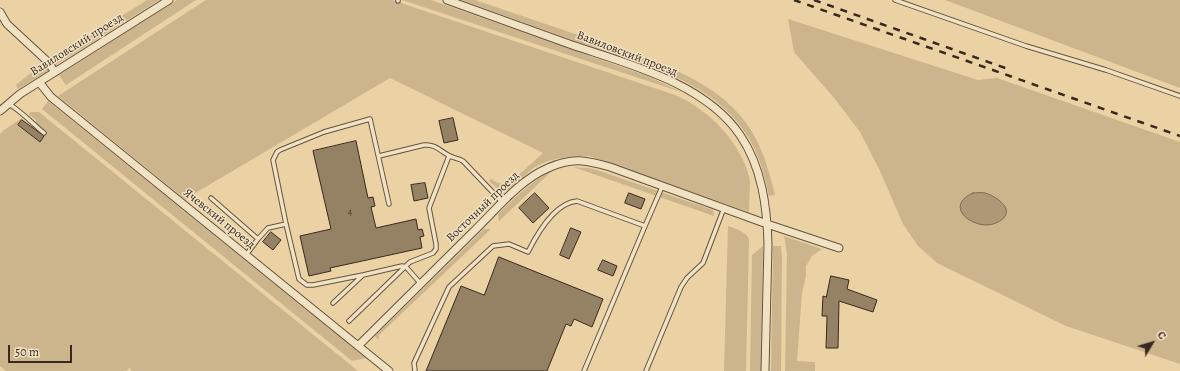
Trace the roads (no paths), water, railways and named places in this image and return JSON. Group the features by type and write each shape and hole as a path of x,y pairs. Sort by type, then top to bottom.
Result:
{"street":[{"name":"Вавиловский проезд","path":"0,111 20,94 169,0"},
{"name":"Вавиловский проезд","path":"447,0 652,73 696,95 714,108 740,134 751,154 759,177 768,224 766,371"},
{"path":"0,12 8,24 47,60 55,72"},
{"name":"Ячевский проезд","path":"39,82 51,97 389,371"},
{"name":"Восточный проезд","path":"358,346 502,203 532,176 549,167 575,160 592,162 610,167 839,248"}],"lane":[{"path":"894,0 1026,46 1106,70 1180,96"},
{"path":"8,103 24,114 26,118 44,132"},
{"path":"389,204 370,119 324,132 280,150 277,152 273,160 297,274 302,282 307,285 313,285 402,266 406,267 421,284"},
{"path":"379,156 424,145 439,148 449,156 463,161 502,203"},
{"path":"349,321 406,267 416,259 433,253 436,249 429,208 449,156"},
{"path":"584,371 662,186"},
{"path":"211,198 258,239"},
{"path":"415,371 414,363 449,287 493,246 509,244 528,252 544,224 567,203 572,201 582,202 645,226"},
{"path":"646,371 681,287 687,278 703,263 724,208"},
{"path":"246,255 268,228 286,224"},
{"path":"333,303 363,275"}],"railway":[{"path":"794,0 1180,136"},
{"path":"814,0 1008,69"}]}
